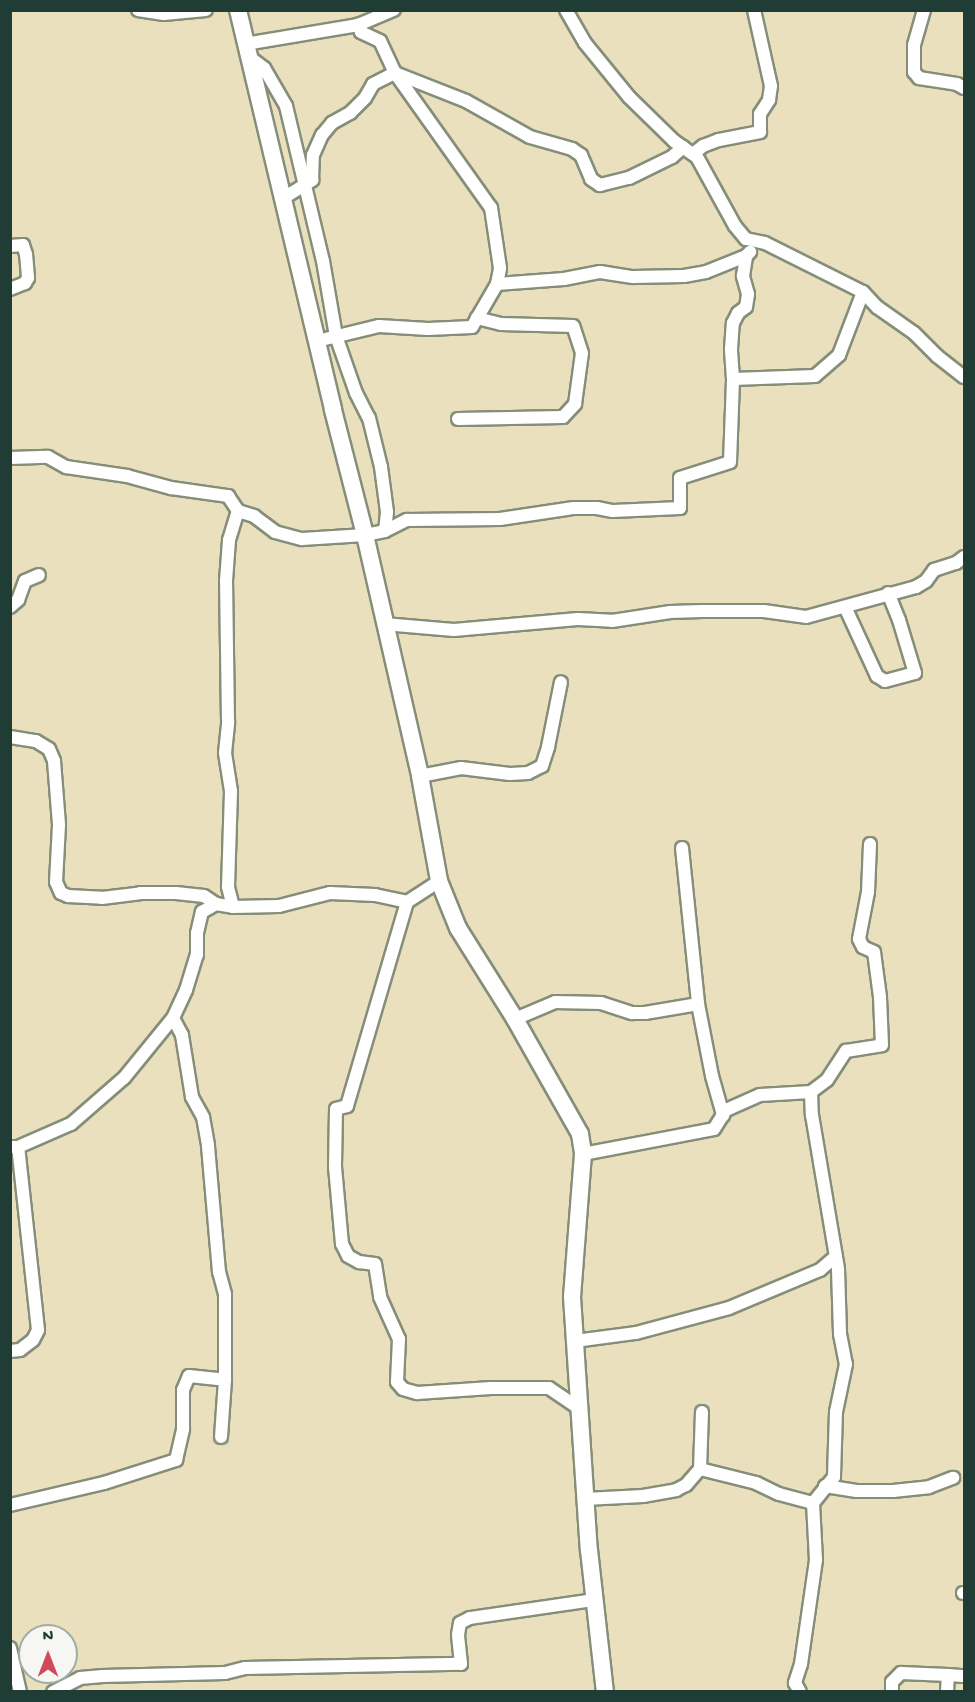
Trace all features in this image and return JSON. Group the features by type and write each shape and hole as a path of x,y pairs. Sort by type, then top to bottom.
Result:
{"street":[{"path":"138,10 164,14 206,10"},
{"path":"238,10 365,535 420,776 440,880 458,928 515,1019 580,1134 583,1154 572,1297 585,1499 605,1692"},
{"path":"246,50 358,25 394,10"},
{"path":"566,10 585,43 629,97 705,166 735,226 746,239 765,243 862,292 877,307 914,333 937,356 964,377"},
{"path":"693,154 703,146 719,140 759,132 760,114 769,100 771,86 754,10"},
{"path":"924,10 914,45 914,72 919,78 957,84 964,88"},
{"path":"317,341 379,326 428,329 472,327 497,284 500,268 491,208 449,153 395,73 380,41 358,29 358,25"},
{"path":"246,50 264,68 278,88 286,106 322,261 336,336 372,428 381,467 387,512 385,531"},
{"path":"282,199 312,180 313,155 322,135 332,123 357,105 373,84 395,73 466,101 530,137 572,150 581,155 591,179 600,185 629,178 672,157 682,147"},
{"path":"497,284 564,279 600,272 633,277 684,276 706,272 746,256 757,243"},
{"path":"10,246 23,245 27,254 28,278 25,283 10,289"},
{"path":"10,458 48,457 66,467 127,476 171,488 228,496 238,511 255,516 275,532 302,539 365,535 385,531 407,520 500,519 574,508 613,511 680,508 680,478 730,462 733,323 738,313 746,307 748,294 743,276 746,256"},
{"path":"733,380 815,375 838,355 862,292"},
{"path":"459,419 563,417 575,404 582,352 573,326 501,324 477,318"},
{"path":"233,907 228,887 227,855 231,791 225,753 228,722 226,581 229,540 238,511"},
{"path":"384,624 454,630 578,619 612,621 670,612 764,611 806,617 846,609 888,593 916,587 934,570 956,563 964,557"},
{"path":"10,607 18,600 24,581 39,575"},
{"path":"846,609 877,676 885,681 915,673 888,593"},
{"path":"420,776 461,768 510,774 528,773 542,765 548,747 561,682"},
{"path":"10,737 36,741 48,749 54,761 59,825 56,882 61,893 68,896 102,898 140,893 176,893 204,896 216,904 233,907 279,906 330,893 375,895 407,902"},
{"path":"583,1154 714,1129 726,1110 760,1095 811,1092 827,1080 846,1051 882,1046 880,997 874,952 863,946 859,939 868,892 870,844"},
{"path":"682,848 698,1004 711,1076 723,1115"},
{"path":"440,880 407,902 347,1106 336,1109 335,1167 342,1244 348,1256 359,1262 375,1264 380,1297 399,1338 397,1382 403,1389 417,1393 491,1388 549,1388 580,1410"},
{"path":"10,1351 20,1350 33,1340 38,1330 14,1147 71,1124 124,1078 172,1018 186,990 197,956 197,933 202,912 216,904"},
{"path":"515,1019 555,1002 601,1003 632,1012 645,1013 698,1004"},
{"path":"172,1018 182,1035 192,1097 203,1117 208,1145 219,1272 225,1294 225,1380 221,1437"},
{"path":"800,1692 795,1683 801,1664 816,1560 813,1503 834,1477 836,1412 846,1364 840,1334 841,1312 836,1256 812,1115 811,1092"},
{"path":"575,1341 636,1333 729,1308 820,1270 836,1256"},
{"path":"10,1504 104,1484 176,1460 181,1450 183,1390 189,1376 225,1380"},
{"path":"585,1499 644,1496 676,1490 686,1485 700,1469 702,1412"},
{"path":"700,1469 756,1483 779,1494 813,1503"},
{"path":"825,1486 857,1491 893,1491 929,1487 953,1478"},
{"path":"53,1692 80,1678 103,1676 225,1673 245,1668 461,1664 458,1635 460,1623 470,1618 594,1600"},
{"path":"10,1648 20,1692"},
{"path":"892,1692 892,1682 901,1673 964,1676"},
{"path":"947,1692 948,1675"}]}
